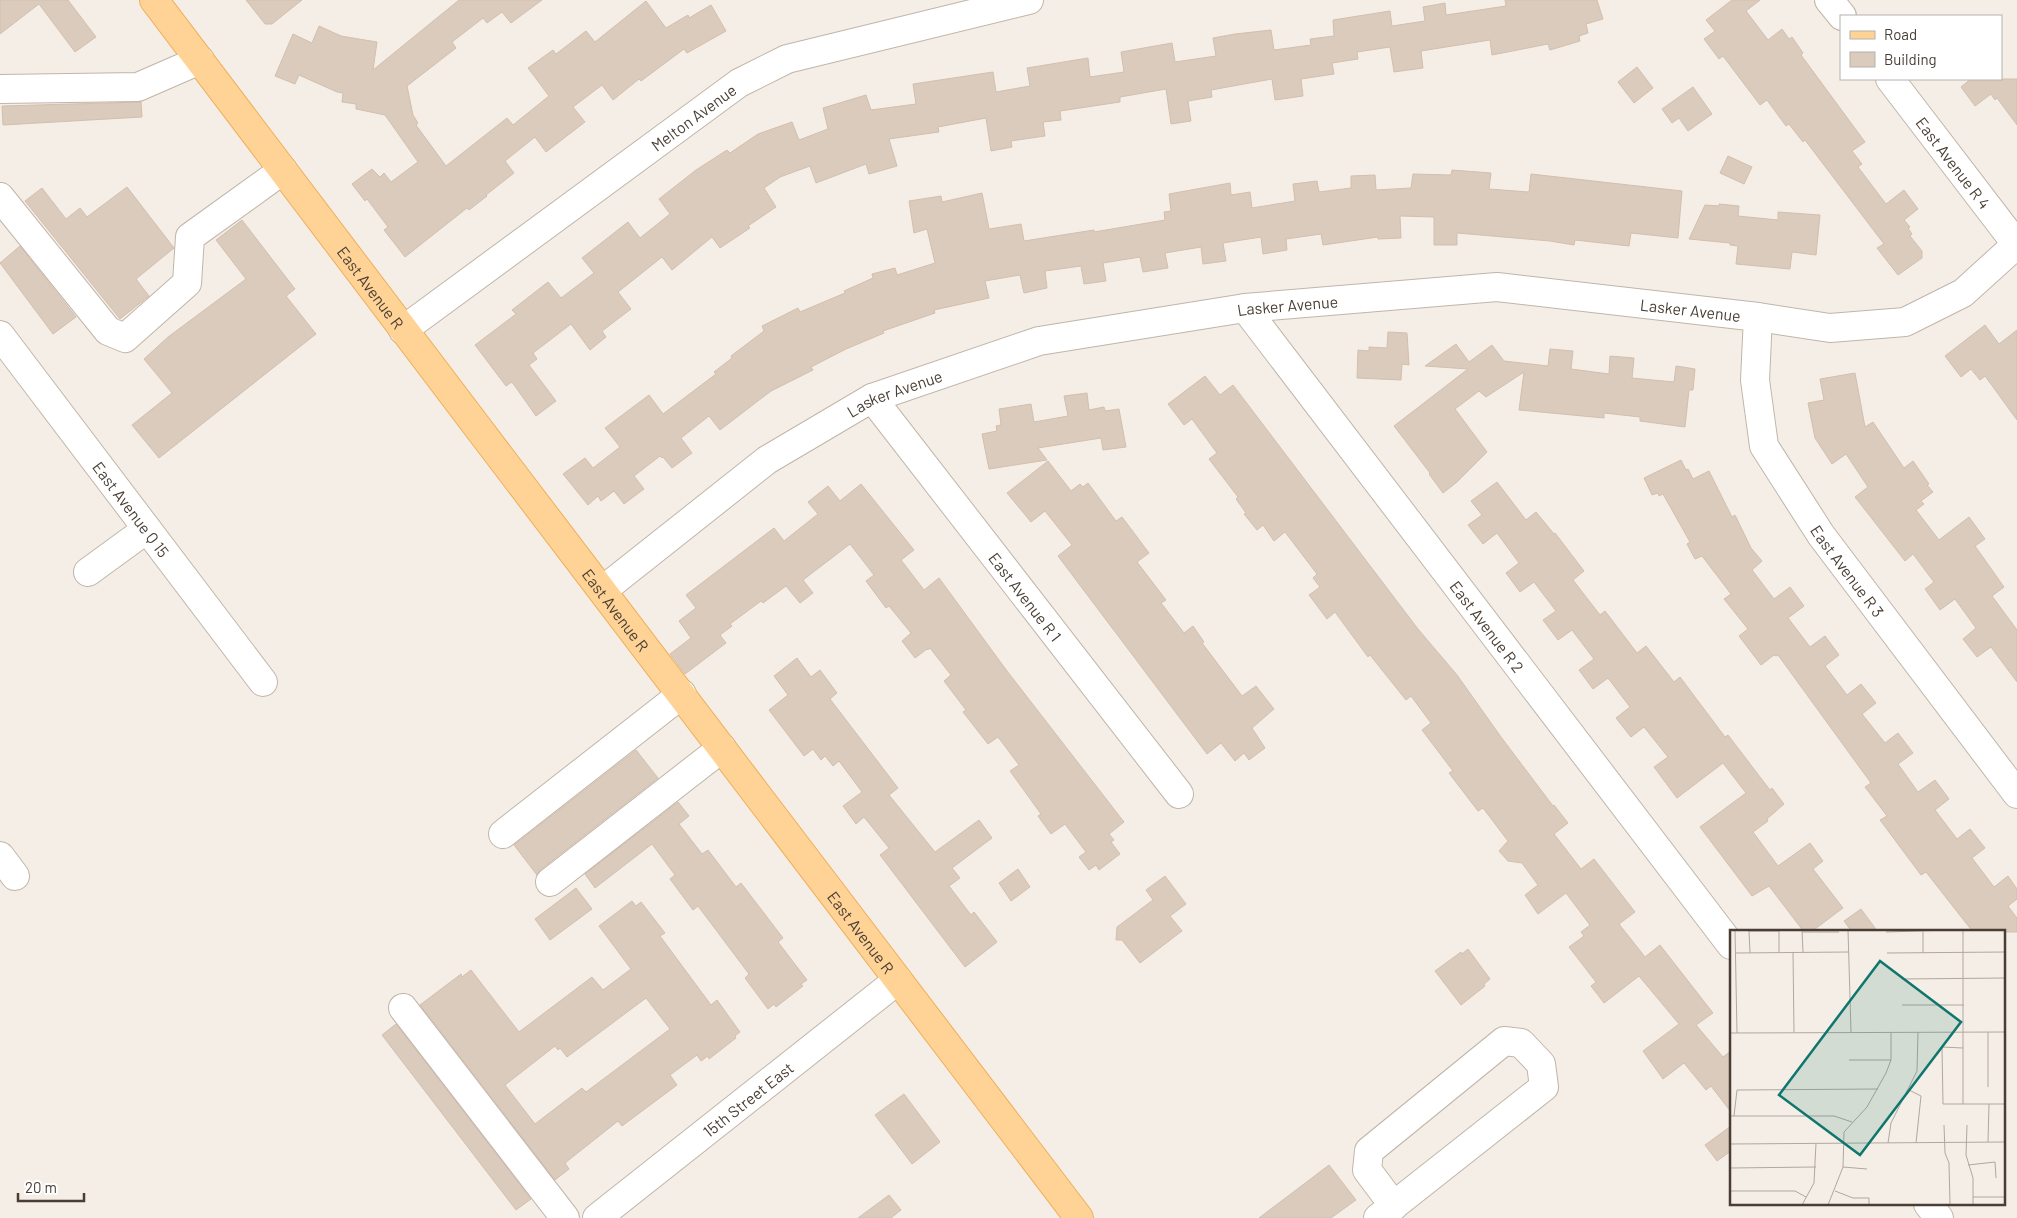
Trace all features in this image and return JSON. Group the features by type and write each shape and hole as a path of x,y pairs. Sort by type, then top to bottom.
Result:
{"main road":[{"name":"East Avenue R","path":"154,0 1079,1218"}],"street":[{"name":"Melton Avenue","path":"403,330 739,83 787,59 1029,0"},
{"path":"1829,0 1841,15"},
{"path":"0,89 138,87 200,60"},
{"name":"East Avenue R 4","path":"1891,80 2017,245"},
{"path":"0,197 108,331 125,338 187,283 190,237 282,170"},
{"name":"Lasker Avenue","path":"603,590 767,460 872,398 1039,342 1244,308 1497,287 1758,317 1830,328 1905,322 1963,292 2017,245"},
{"name":"East Avenue R 2","path":"1244,308 1730,944"},
{"name":"East Avenue R 3","path":"1758,317 1755,380 1764,446 1821,535 2017,794"},
{"name":"East Avenue Q 15","path":"0,335 263,682"},
{"name":"East Avenue R 1","path":"872,398 1179,794"},
{"path":"88,572 147,529"},
{"path":"503,834 682,694"},
{"path":"550,882 722,748"},
{"name":"15th Street East","path":"597,1218 898,980"},
{"path":"403,1008 565,1218"},
{"path":"1504,1041 1521,1043 1541,1064 1544,1087 1386,1212 1367,1170 1369,1152 1504,1041"},
{"path":"1930,1206 1939,1218"}],"building":[{"path":"0,0 68,0 96,37 75,52 39,4 0,34"},
{"path":"246,0 302,0 272,24 265,24"},
{"path":"459,0 542,0 511,23 502,12 487,23 483,18 452,42 456,48 407,86 413,115 418,123 416,125 446,166 507,118 513,125 549,96 528,68 553,50 556,54 586,31 595,42 646,1 666,28 688,15 689,18 711,5 726,31 687,53 684,49 641,81 639,79 613,100 602,85 573,107 585,122 546,152 535,137 505,161 514,173 469,210 467,208 405,257 384,230 388,227 367,199 365,201 352,184 372,169 380,177 384,173 391,182 418,162 385,115 356,109 356,104 342,102 343,93 299,75 295,84 275,76 293,34 312,43 319,26 341,36 377,42 373,70"},
{"path":"1505,0 1597,0 1603,19 1586,24 1588,33 1579,36 1580,41 1550,50 1548,44 1492,55 1490,40 1421,51 1423,68 1394,72 1390,47 1357,52 1358,59 1332,63 1334,74 1301,79 1303,96 1275,100 1272,79 1211,90 1212,97 1188,101 1191,121 1171,124 1166,89 1120,97 1120,102 1060,111 1061,120 1043,122 1045,136 1011,141 1012,147 991,151 986,118 938,127 939,132 889,139 897,166 869,174 866,164 816,183 810,166 780,177 764,188 776,207 748,226 750,228 720,248 712,237 672,270 662,257 618,292 631,309 602,331 606,337 590,350 571,324 533,353 537,359 529,365 556,401 536,416 512,382 506,386 475,345 516,314 512,310 548,282 561,298 594,273 582,258 628,222 640,238 670,214 659,199 696,170 727,150 730,153 758,134 792,122 799,140 828,129 823,108 866,95 871,110 916,104 913,84 993,72 996,92 1030,86 1027,68 1088,58 1090,77 1124,72 1121,52 1172,43 1175,62 1216,56 1213,38 1235,34 1271,30 1274,50 1311,45 1310,39 1334,36 1333,20 1390,11 1392,26 1425,21 1423,7 1445,3 1446,15 1506,6"},
{"path":"1732,0 1760,0 1746,11 1768,40 1782,29 1789,39 1792,37 1803,53 1801,55 1865,142 1852,151 1862,164 1858,167 1886,204 1904,190 1918,209 1904,220 1910,227 1908,228 1912,234 1910,236 1922,251 1922,258 1898,275 1877,248 1884,244 1805,140 1803,142 1789,124 1786,126 1767,100 1760,105 1723,56 1719,59 1704,39 1715,31 1706,20"},
{"path":"1637,67 1653,88 1634,103 1618,82"},
{"path":"2017,79 2017,125 1997,98 1995,100 1991,94 1975,106 1961,87 1970,80"},
{"path":"1693,87 1712,114 1688,131 1679,118 1672,123 1662,109"},
{"path":"141,102 142,117 3,125 2,106"},
{"path":"1728,156 1752,167 1744,184 1720,173"},
{"path":"1452,170 1491,173 1489,189 1529,192 1531,174 1682,191 1678,238 1631,233 1629,246 1575,240 1574,245 1550,241 1457,233 1457,245 1434,245 1434,217 1400,216 1401,238 1378,239 1378,237 1323,245 1321,234 1286,239 1287,250 1263,254 1261,237 1223,243 1226,261 1203,264 1201,247 1165,253 1168,268 1143,272 1140,257 1103,263 1106,281 1084,284 1081,266 1045,271 1047,288 1024,293 1020,275 985,281 989,298 934,310 935,313 883,331 884,333 846,349 811,367 813,370 771,391 720,430 709,416 681,438 692,453 672,468 660,456 634,476 644,489 624,504 614,491 601,501 598,496 588,505 563,474 585,458 593,468 620,447 605,428 649,395 663,414 716,374 714,372 732,358 731,356 764,331 762,326 798,308 800,312 845,293 844,291 873,278 872,274 895,268 897,275 935,263 927,229 914,233 909,201 941,196 942,202 982,193 989,229 1021,224 1024,241 1165,220 1164,212 1171,211 1169,194 1230,183 1231,195 1250,192 1252,208 1295,201 1293,184 1317,181 1319,192 1351,188 1351,176 1375,175 1376,190 1411,188 1413,174 1451,175"},
{"path":"127,187 174,248 136,279 149,296 120,319 25,201 42,188 66,219 80,208 87,217"},
{"path":"1719,204 1739,206 1738,216 1778,220 1778,212 1820,215 1816,255 1792,252 1790,269 1736,264 1738,246 1730,245 1730,243 1689,239 1705,205 1719,206"},
{"path":"242,220 295,289 286,296 316,334 159,458 132,425 172,393 144,359 168,337 246,279 216,240"},
{"path":"20,246 76,317 53,334 0,263"},
{"path":"1985,325 1999,344 2017,330 2017,420 1985,376 1980,380 1971,369 1961,377 1945,356"},
{"path":"1388,332 1407,333 1409,365 1402,364 1401,380 1357,378 1358,350 1369,351 1369,347 1387,348"},
{"path":"1456,344 1469,362 1492,345 1504,361 1548,366 1550,349 1573,351 1571,369 1609,374 1610,356 1634,358 1632,378 1674,382 1676,366 1695,369 1693,390 1689,390 1685,427 1640,421 1640,417 1604,413 1604,418 1519,410 1524,372 1486,397 1479,391 1455,409 1487,452 1443,493 1394,426 1468,369 1425,366"},
{"path":"1855,373 1865,427 1873,422 1904,468 1913,461 1929,484 1927,485 1933,492 1921,501 1924,504 1916,510 1939,540 1969,517 1985,539 1975,546 2004,587 1992,596 2017,630 2017,682 1991,647 1977,657 1963,639 1976,628 1955,599 1940,610 1925,589 1934,582 1913,554 1905,561 1855,497 1868,487 1846,454 1832,464 1815,438 1808,403 1824,400 1820,379"},
{"path":"1205,376 1220,395 1233,385 1418,629 1457,675 1501,737 1568,823 1554,834 1581,869 1594,859 1635,912 1619,924 1645,957 1660,945 1713,1013 1696,1025 1723,1057 1730,1052 1730,1111 1711,1086 1706,1090 1684,1063 1663,1079 1643,1051 1679,1024 1639,976 1604,1003 1591,986 1596,982 1569,947 1584,936 1581,932 1590,925 1566,893 1538,914 1525,895 1538,885 1522,863 1508,861 1499,851 1508,841 1483,808 1478,811 1449,773 1453,771 1422,730 1431,723 1411,696 1406,700 1370,655 1368,657 1335,612 1327,619 1309,595 1320,587 1313,578 1317,574 1285,532 1274,541 1263,525 1257,530 1244,514 1246,513 1236,499 1238,497 1209,459 1217,453 1192,419 1184,425 1168,404"},
{"path":"1087,393 1089,410 1104,407 1105,411 1119,409 1126,447 1103,450 1101,438 1038,448 1047,460 989,469 982,434 997,431 996,426 1001,425 999,409 1031,404 1034,422 1068,416 1064,396"},
{"path":"1681,460 1693,479 1709,471 1732,517 1735,515 1751,548 1762,561 1752,570 1774,599 1790,587 1804,606 1788,618 1810,647 1825,636 1839,655 1825,666 1847,695 1861,684 1876,703 1862,714 1885,743 1898,733 1913,753 1898,764 1918,792 1935,780 1949,799 1935,810 1957,839 1970,829 1985,848 1972,858 1994,887 2008,876 2017,889 2017,899 2008,906 2017,918 2017,932 1971,930 1926,872 1921,875 1880,820 1887,816 1865,787 1871,783 1778,655 1774,655 1761,665 1739,636 1748,629 1724,599 1731,594 1702,556 1695,559 1687,544 1690,542 1663,494 1659,496 1658,493 1652,495 1644,478"},
{"path":"1048,461 1071,491 1080,484 1083,487 1088,483 1116,521 1122,517 1149,553 1137,562 1166,600 1161,603 1184,633 1193,626 1204,642 1202,643 1242,696 1256,686 1274,709 1252,728 1265,748 1249,760 1244,753 1235,761 1221,743 1207,754 1058,556 1072,545 1045,511 1031,522 1007,493"},
{"path":"1497,482 1526,520 1536,512 1584,571 1573,580 1600,615 1605,611 1637,653 1646,646 1674,682 1680,677 1725,737 1728,735 1770,790 1772,788 1784,804 1767,819 1768,821 1753,832 1778,866 1810,843 1823,861 1813,869 1843,908 1814,930 1802,930 1769,886 1752,896 1700,827 1746,793 1723,763 1677,798 1654,767 1668,757 1644,727 1631,737 1616,718 1630,707 1608,678 1593,689 1579,670 1594,659 1572,630 1558,640 1543,620 1556,611 1534,582 1520,592 1506,573 1519,563 1497,533 1483,544 1468,525 1482,515 1471,501"},
{"path":"861,484 914,550 901,560 924,590 939,578 1007,671 1124,822 1109,834 1114,840 1111,842 1120,854 1099,870 1096,865 1089,870 1079,857 1086,852 1065,824 1051,834 1038,816 1041,814 1010,771 1019,765 998,737 988,744 963,712 966,710 944,681 951,675 930,648 915,658 902,641 911,633 889,606 886,608 866,581 874,575 850,544 803,580 813,593 800,603 786,586 763,603 761,601 730,624 732,626 720,635 726,643 685,674 670,654 691,638 679,621 696,608 686,595 774,528 784,541 818,514 808,502 828,486 840,501"},
{"path":"797,658 811,677 820,670 837,693 830,699 898,788 889,795 935,852 979,820 992,838 952,868 960,878 949,886 971,915 974,912 997,942 965,967 880,855 889,848 864,817 856,824 843,806 862,792 839,761 833,766 825,756 821,760 813,749 804,756 769,710 788,695 774,676"},
{"path":"636,750 658,778 540,870 537,875 514,845"},
{"path":"678,802 689,816 679,824 702,854 708,850 736,887 741,883 783,938 778,942 807,980 801,984 803,986 776,1007 774,1004 768,1009 745,978 749,974 698,906 693,910 670,879 675,875 652,844 595,888 585,874"},
{"path":"1018,869 1030,887 1011,901 999,883"},
{"path":"1165,876 1186,904 1170,916 1182,931 1140,963 1122,940 1116,940 1117,927 1153,900 1146,890"},
{"path":"576,888 592,909 550,940 535,919"},
{"path":"632,901 636,906 641,902 665,933 660,936 711,1005 717,1000 740,1032 735,1036 736,1038 709,1059 708,1056 701,1061 697,1055 670,1075 677,1085 622,1126 618,1121 565,1163 569,1169 555,1180 420,1005 461,974 462,977 471,970 519,1032 592,977 603,990 631,969 599,926","holes":["646,998 670,1029 586,1092 582,1088 535,1124 505,1085 555,1046 558,1050 560,1048 567,1057"]},
{"path":"1861,909 1877,930 1851,930 1844,921"},
{"path":"1468,949 1490,979 1484,984 1485,986 1461,1005 1435,971"},
{"path":"396,1024 531,1199 516,1210 382,1035"},
{"path":"904,1094 940,1142 912,1164 875,1115"},
{"path":"1730,1127 1730,1152 1717,1161 1705,1145"},
{"path":"1329,1165 1356,1200 1331,1218 1259,1218"},
{"path":"889,1195 901,1210 891,1218 858,1218"}]}
